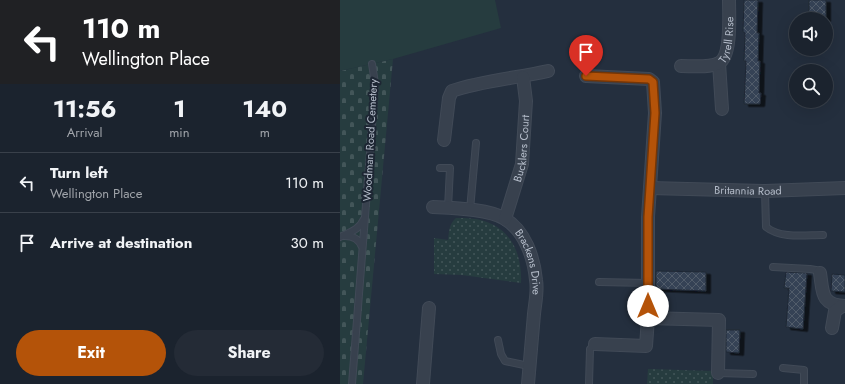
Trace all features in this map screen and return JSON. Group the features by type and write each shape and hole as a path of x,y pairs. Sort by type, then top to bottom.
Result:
{"street":[{"name":"Tyrell Rise","path":"681,66 706,66 718,63 724,58 728,48 729,0"},
{"path":"718,63 722,109"},
{"path":"444,140 449,98 452,91 462,87 523,77 548,71"},
{"path":"586,76 649,79 653,82 655,113 648,217 648,318 646,346 595,344"},
{"name":"Bucklers Court","path":"505,219 522,164 526,101 523,77"},
{"name":"Britannia Road","path":"650,188 765,191 845,188"},
{"name":"Brackens Drive","path":"433,207 470,210 492,214 505,219 520,233 529,249 537,282 528,384"},
{"path":"820,273 821,289 824,297 832,303 843,306"},
{"path":"832,328 835,311 843,306"},
{"path":"423,384 430,308"},
{"path":"648,318 719,320 718,373"}],"lane":[{"name":"Woodman Road Cemetery","path":"352,384 375,83 372,64"},
{"path":"470,210 476,143"},
{"path":"440,168 450,168 448,208"},
{"path":"765,191 766,227 772,232 786,235 823,235"},
{"name":"Woodman Road Cemetery","path":"342,236 354,231 362,224 365,216"},
{"name":"Woodman Road Cemetery","path":"342,236 350,236 358,240 363,248"},
{"path":"773,267 810,269 816,270 820,273"},
{"path":"599,282 648,283"},
{"path":"498,340 501,354 505,361 529,366"},
{"path":"589,384 590,349 595,344"},
{"path":"783,368 804,370 804,384"},
{"path":"718,373 753,374"}],"green space":[{"path":"340,0 495,0 501,28 393,59 340,71"},
{"path":"393,59 363,384 340,384 340,71"},
{"path":"456,218 481,220 494,225 509,237 514,245 520,263 521,283 462,275 434,274 434,238 448,240 451,225"},
{"path":"648,369 713,371 713,384 647,384"}],"building":[{"path":"744,0 758,0 757,33 759,33 758,61 760,61 760,104 744,104 746,61 744,61 745,33 743,32"},
{"path":"809,0 826,0 826,12 809,12"},
{"path":"656,271 706,272 706,291 656,289"},
{"path":"786,272 807,273 803,329 786,327 789,288 784,288"},
{"path":"832,274 845,275 845,292 831,291"},
{"path":"726,330 740,330 739,353 726,352"}],"route":[{"path":"586,76 649,79 653,82 655,113 648,217 648,306"}]}
